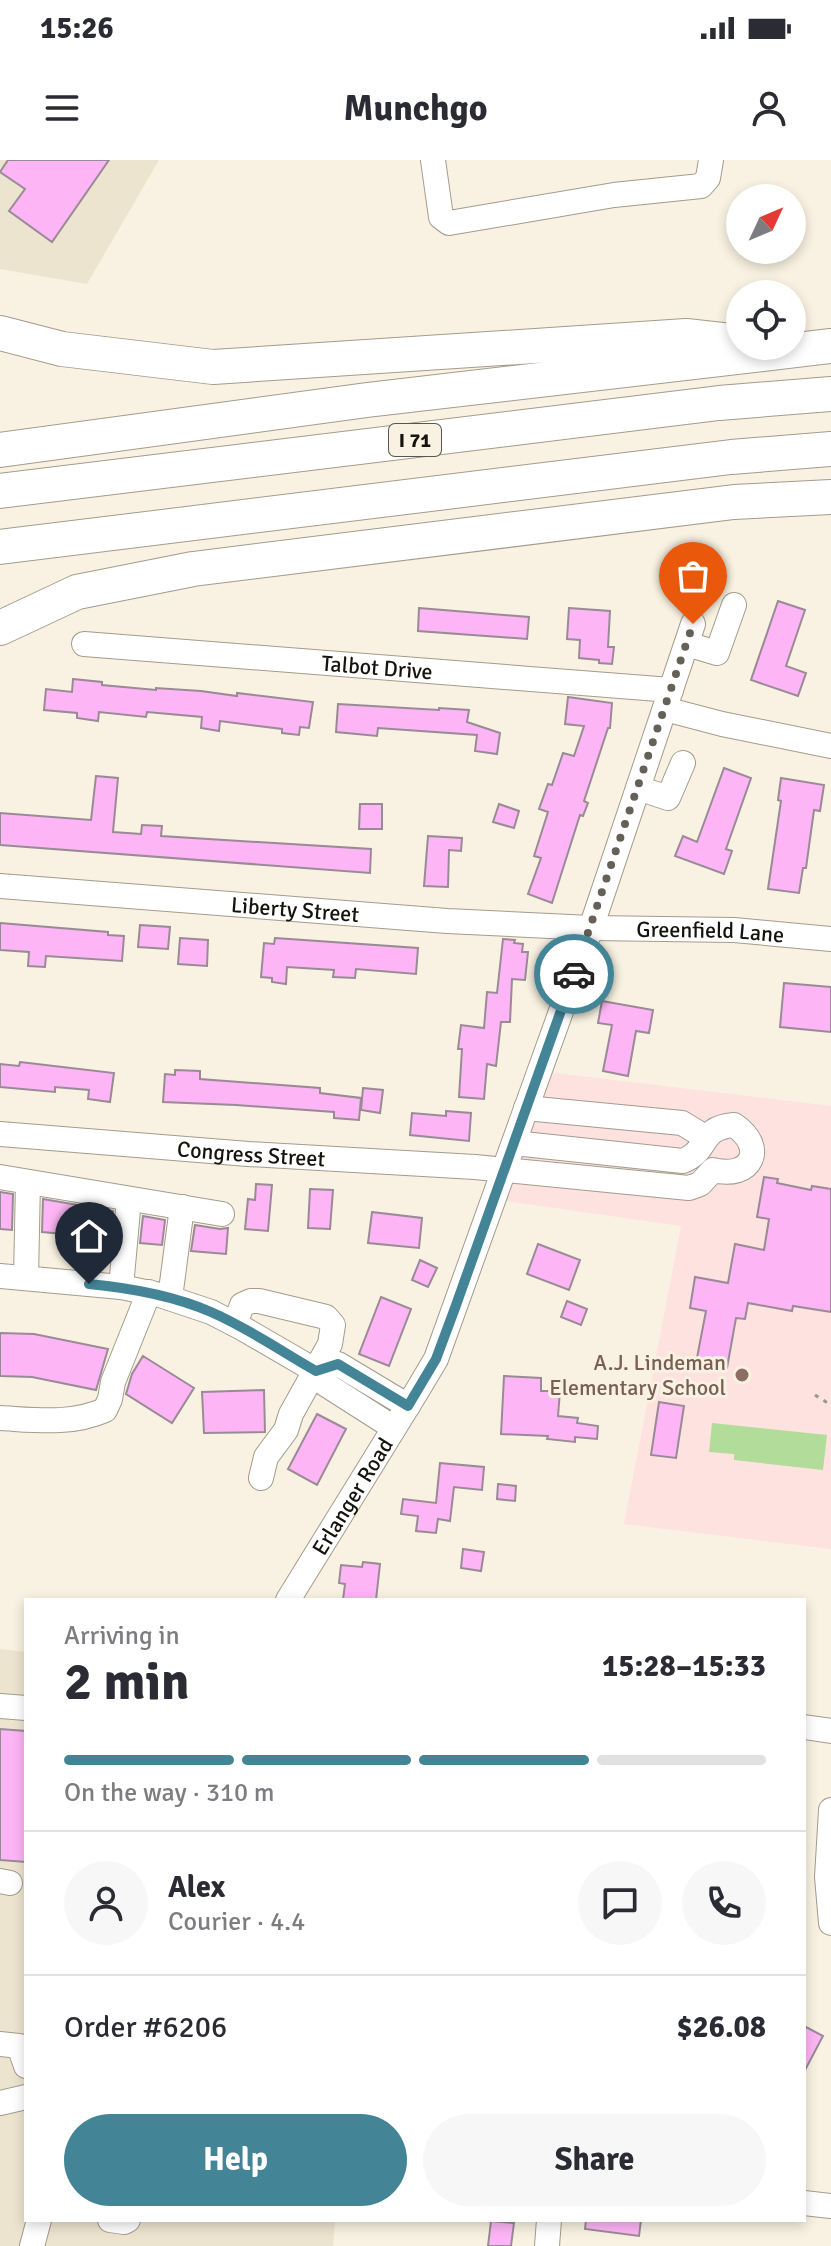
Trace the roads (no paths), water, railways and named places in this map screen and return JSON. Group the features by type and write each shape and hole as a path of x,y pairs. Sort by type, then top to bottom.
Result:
{"highway":[{"path":"0,333 62,349 213,367 686,336 726,340"},
{"path":"0,450 367,400 726,356"},
{"name":"I 71","path":"0,491 719,403 831,394"},
{"path":"0,547 669,465 831,449"},
{"path":"0,628 77,592 193,569 734,502 831,497"}],"street":[{"path":"433,160 441,217 449,223 614,195 701,186 708,178 711,160"},
{"name":"Erlanger Road","path":"289,1598 436,1359 591,928 690,634 717,653 734,605"},
{"name":"Talbot Drive","path":"84,644 668,700 722,724 831,746"},
{"path":"638,788 668,798 683,763"},
{"name":"Liberty Street","path":"0,886 447,921 591,928"},
{"name":"Greenfield Lane","path":"591,928 734,930 831,939"},
{"path":"514,1143 683,1161 698,1152 705,1137 682,1123 526,1108"},
{"name":"Congress Street","path":"0,1134 248,1154 504,1169 689,1188 700,1184 713,1170 726,1174 738,1171 748,1164 751,1157 752,1147 743,1131 734,1125 714,1130 705,1137"},
{"path":"0,1177 222,1214"},
{"path":"26,1278 28,1182"},
{"path":"121,1287 129,1199"},
{"path":"0,1418 61,1421 90,1417 105,1410 113,1382 160,1295 182,1207"},
{"path":"0,1276 121,1287 160,1295 211,1312 316,1371 325,1384 394,1428"},
{"path":"235,1324 242,1305 259,1301 326,1317 333,1325 330,1344 291,1414 286,1430 266,1457 261,1478"},
{"path":"316,1371 338,1364 408,1406"},
{"path":"0,1706 24,1708"},
{"path":"806,1727 831,1731"},
{"path":"831,1810 827,1877 831,1923"},
{"path":"0,2044 19,2046 24,2060"},
{"path":"0,2103 24,2097"},
{"path":"806,2203 831,2206"},
{"path":"32,2246 38,2222"},
{"path":"547,2246 549,2222"}],"place":[{"name":"A.J. Lindeman Elementary School","path":"742,1375"}]}
